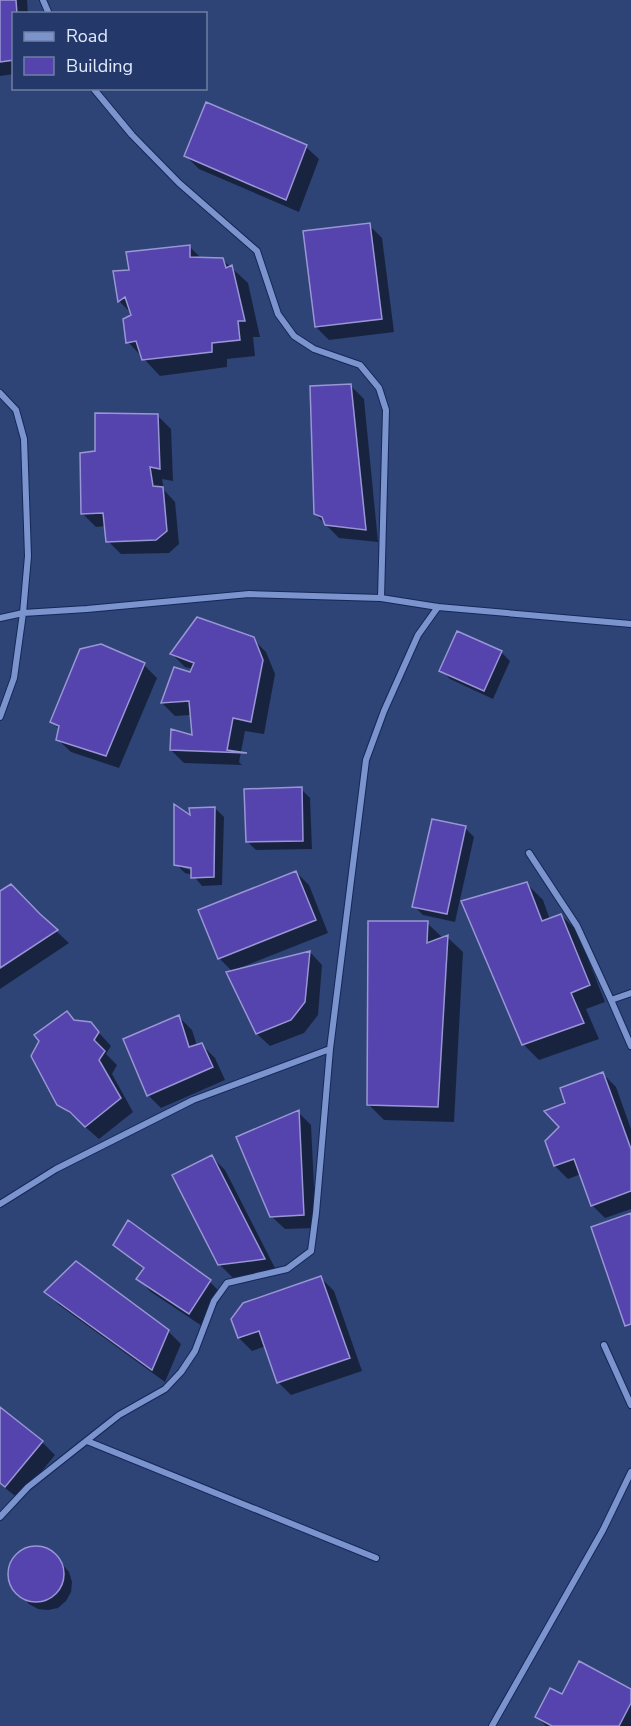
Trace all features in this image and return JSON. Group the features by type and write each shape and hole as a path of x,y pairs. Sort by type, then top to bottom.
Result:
{"street":[{"path":"95,90 132,135 179,183 257,251 278,314 294,336 314,349 360,364 379,388 386,410 381,598"},
{"path":"0,393 16,410 24,439 28,556 24,613 14,678 0,717"},
{"path":"0,618 24,613 249,594 381,598 438,607 631,624"},
{"path":"0,1517 28,1487 119,1415 165,1389 181,1372 195,1351 214,1301 227,1283 287,1269 311,1251 330,1049 366,760 384,711 418,635 438,607"},
{"path":"529,853 577,926 631,1046"},
{"path":"611,1000 631,993"},
{"path":"0,1204 56,1169 193,1100 330,1049"},
{"path":"603,1345 631,1405"},
{"path":"87,1441 376,1558"},
{"path":"492,1726 603,1530 631,1472"}],"building":[{"path":"0,0 16,0 17,12 12,12 12,60 0,62"},
{"path":"206,102 307,145 286,200 184,156"},
{"path":"370,223 382,319 315,327 303,231"},
{"path":"190,245 190,257 223,258 226,268 232,265 245,321 238,321 240,340 212,343 212,352 142,360 136,341 126,343 123,319 131,315 125,297 118,302 113,271 129,270 126,252"},
{"path":"351,384 366,530 325,525 322,517 314,514 310,386"},
{"path":"95,413 158,414 160,469 150,467 153,486 163,487 167,531 156,540 106,542 103,513 81,514 80,453 95,451"},
{"path":"197,617 254,637 263,660 251,722 233,718 227,750 247,753 170,750 171,729 192,735 189,701 161,703 174,667 190,672 194,663 170,654"},
{"path":"457,631 502,651 484,691 439,671"},
{"path":"101,644 145,663 106,756 56,740 59,726 50,722 80,649"},
{"path":"302,787 303,841 246,842 244,789"},
{"path":"174,804 190,815 189,808 215,807 214,877 191,878 191,868 174,865"},
{"path":"432,819 466,826 447,914 412,907"},
{"path":"296,871 316,920 218,959 198,910"},
{"path":"527,882 542,921 561,914 590,985 571,993 584,1023 522,1045 461,901"},
{"path":"11,884 58,930 0,968 0,891"},
{"path":"368,921 428,921 427,943 448,935 438,1107 367,1105"},
{"path":"310,951 305,1002 291,1020 256,1034 226,972"},
{"path":"67,1011 74,1020 91,1022 99,1032 94,1040 105,1051 99,1060 121,1098 85,1127 70,1112 57,1105 31,1056 39,1041 34,1035"},
{"path":"179,1015 189,1047 202,1043 213,1067 147,1096 123,1039"},
{"path":"603,1072 631,1149 631,1191 591,1206 574,1159 554,1166 545,1141 559,1127 544,1111 565,1103 560,1088"},
{"path":"299,1110 304,1215 270,1217 236,1137"},
{"path":"212,1155 265,1259 218,1265 172,1175"},
{"path":"631,1213 631,1324 625,1326 591,1227"},
{"path":"128,1220 211,1280 189,1314 136,1279 144,1268 113,1245"},
{"path":"76,1261 169,1330 152,1370 44,1292"},
{"path":"321,1276 350,1358 277,1383 259,1331 238,1338 231,1319 243,1303"},
{"path":"0,1407 43,1441 5,1487 0,1483"},
{"path":"36,1546 51,1551 59,1559 64,1574 59,1589 51,1597 36,1602 21,1597 13,1589 8,1574 13,1559 21,1551"},
{"path":"579,1661 631,1689 631,1703 619,1726 552,1726 535,1717 550,1688 562,1694"}]}
